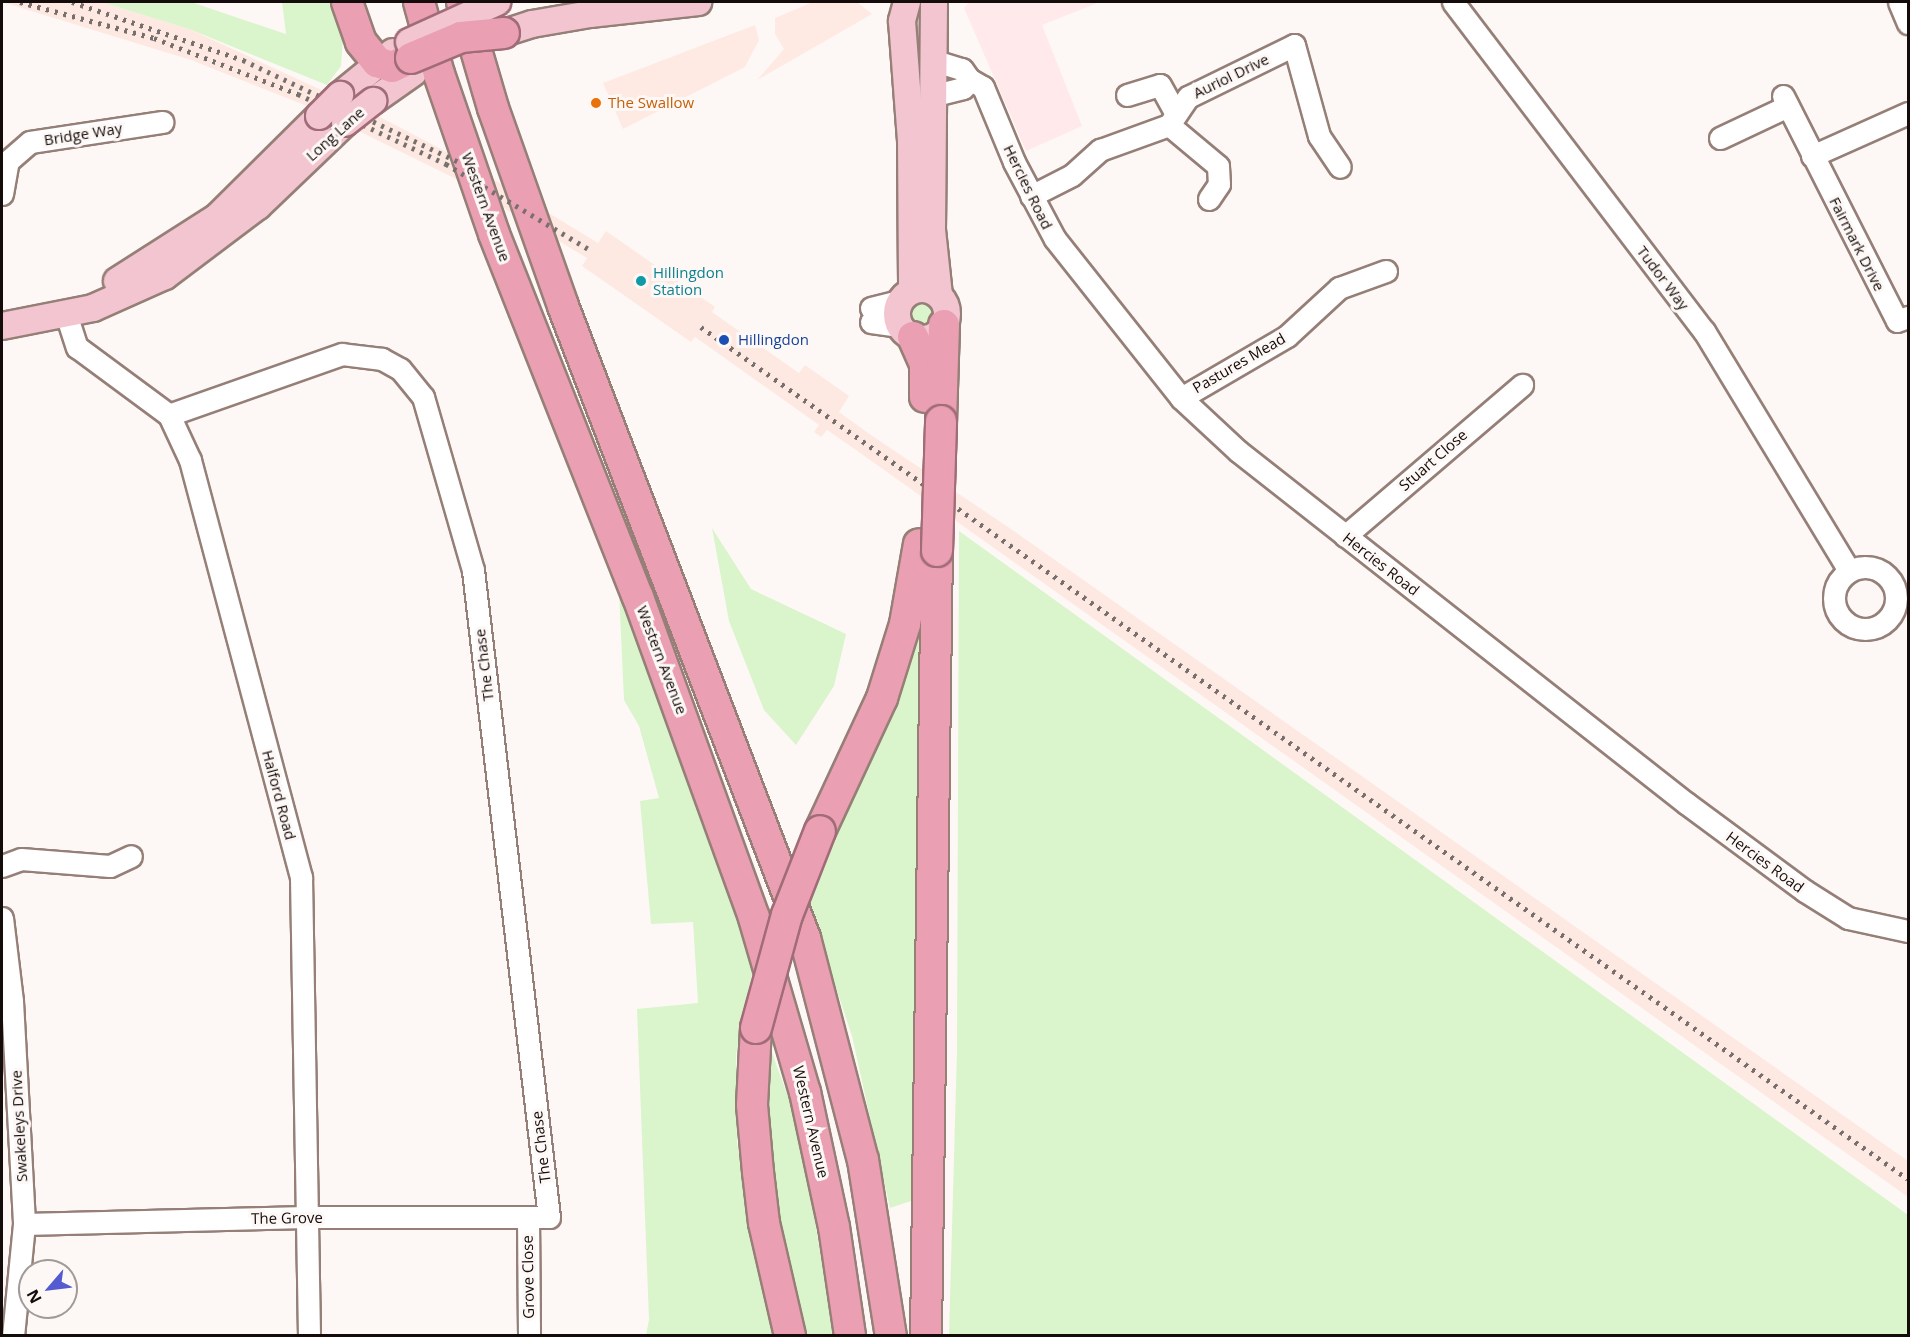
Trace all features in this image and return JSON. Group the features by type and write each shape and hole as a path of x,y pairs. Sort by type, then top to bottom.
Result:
{"highway":[{"path":"347,2 361,42 377,62 392,66 461,37 504,33"},
{"name":"Western Avenue","path":"418,2 439,74 491,224 633,585 754,918 805,1092 834,1227 850,1335"},
{"path":"462,2 493,108 570,327 805,938 863,1160 891,1335"},
{"path":"906,314 926,374 933,420"},
{"path":"926,1335 928,547 933,420 944,325"},
{"path":"790,1335 764,1223 758,1172 752,1105 756,1028 787,915 820,831 882,698 928,547"}],"main road":[{"name":"Long Lane","path":"2,312 85,294 153,261 246,193 329,122 373,101 411,58 498,2"},
{"path":"504,33 532,24 590,14 698,2"},
{"path":"899,8 911,140 906,314 931,337 944,325 945,304 939,295 932,230 936,95 934,2"},
{"name":"Long Lane","path":"2,326 66,316 123,297 199,253 258,206 329,122 347,88 377,62"},
{"path":"906,314 921,288 939,295"}],"street":[{"name":"Tudor Way","path":"1454,2 1704,332 1849,570"},
{"path":"1899,2 1908,23"},
{"name":"Auriol Drive","path":"1031,196 1072,175 1100,150 1172,119 1188,97 1294,45 1319,136 1340,167"},
{"name":"Hercies Road","path":"935,61 962,69 969,79 983,87 990,98 1031,196 1054,239 1181,398 1238,451 1686,803 1805,891 1848,918 1908,931"},
{"path":"936,95 963,88 969,79"},
{"path":"1127,95 1160,85 1172,119 1218,166 1219,184 1209,199"},
{"name":"Fairmark Drive","path":"1720,138 1786,101 1897,321 1908,317"},
{"path":"1812,156 1908,113"},
{"name":"Bridge Way","path":"2,194 8,161 30,142 162,122"},
{"name":"Pastures Mead","path":"1181,398 1287,336 1339,288 1386,271"},
{"path":"871,315 906,314"},
{"name":"Halford Road","path":"66,316 72,337 85,354 169,415 190,460 301,877 309,1335"},
{"name":"The Chase","path":"169,415 342,354 382,359 400,369 423,397 473,570 549,1216"},
{"name":"Stuart Close","path":"1345,536 1522,385"},
{"path":"2,866 21,859 111,866 131,856"},
{"name":"Swakeleys Drive","path":"2,918 24,1224 13,1335"},
{"name":"The Grove","path":"24,1224 306,1217 528,1218 549,1216"},
{"name":"Grove Close","path":"528,1218 529,1335"}],"shaded area":[{"path":"2,2 101,2 189,29 380,117 460,159 598,243 606,231 715,307 712,312 799,373 805,365 849,396 839,412 871,435 1014,531 1908,1161 1908,1197 856,450 827,430 821,437 814,432 819,425 695,337 691,342 582,266 587,258 452,177 312,108 191,60"},
{"path":"813,2 857,2 872,14 757,80 784,49 775,34 775,18"},
{"path":"969,2 1100,2 1042,25 1082,126 1026,151 964,8"},
{"path":"755,25 759,40 745,67 623,129 603,83"}],"green space":[{"path":"101,2 191,2 286,34 282,2 330,2 343,38 341,66 327,85 189,29"},
{"path":"922,299 932,303 936,313 932,323 922,327 912,323 908,313 912,303"},
{"path":"712,528 751,589 846,634 834,686 796,745 764,710 729,621"},
{"path":"959,531 1908,1215 1908,1335 949,1335 957,1050"},
{"path":"619,591 712,833 754,964 736,1054 737,1144 777,1335 646,1335 649,1320 637,1009 698,1003 693,922 651,924 640,801 659,798 639,726 624,700"},
{"path":"921,617 914,1200 890,1208 852,1036 809,906 835,827"},
{"path":"771,1050 799,1127 834,1335 804,1335 772,1200 765,1080"}],"railway":[{"path":"20,2 154,38 298,94 446,164 592,251"},
{"path":"72,2 243,60 459,162"},
{"path":"701,327 1908,1179"}],"place":[{"name":"The Swallow","path":"596,103"},
{"name":"Hillingdon Station","path":"641,281"},
{"name":"Hillingdon","path":"724,340"}]}
